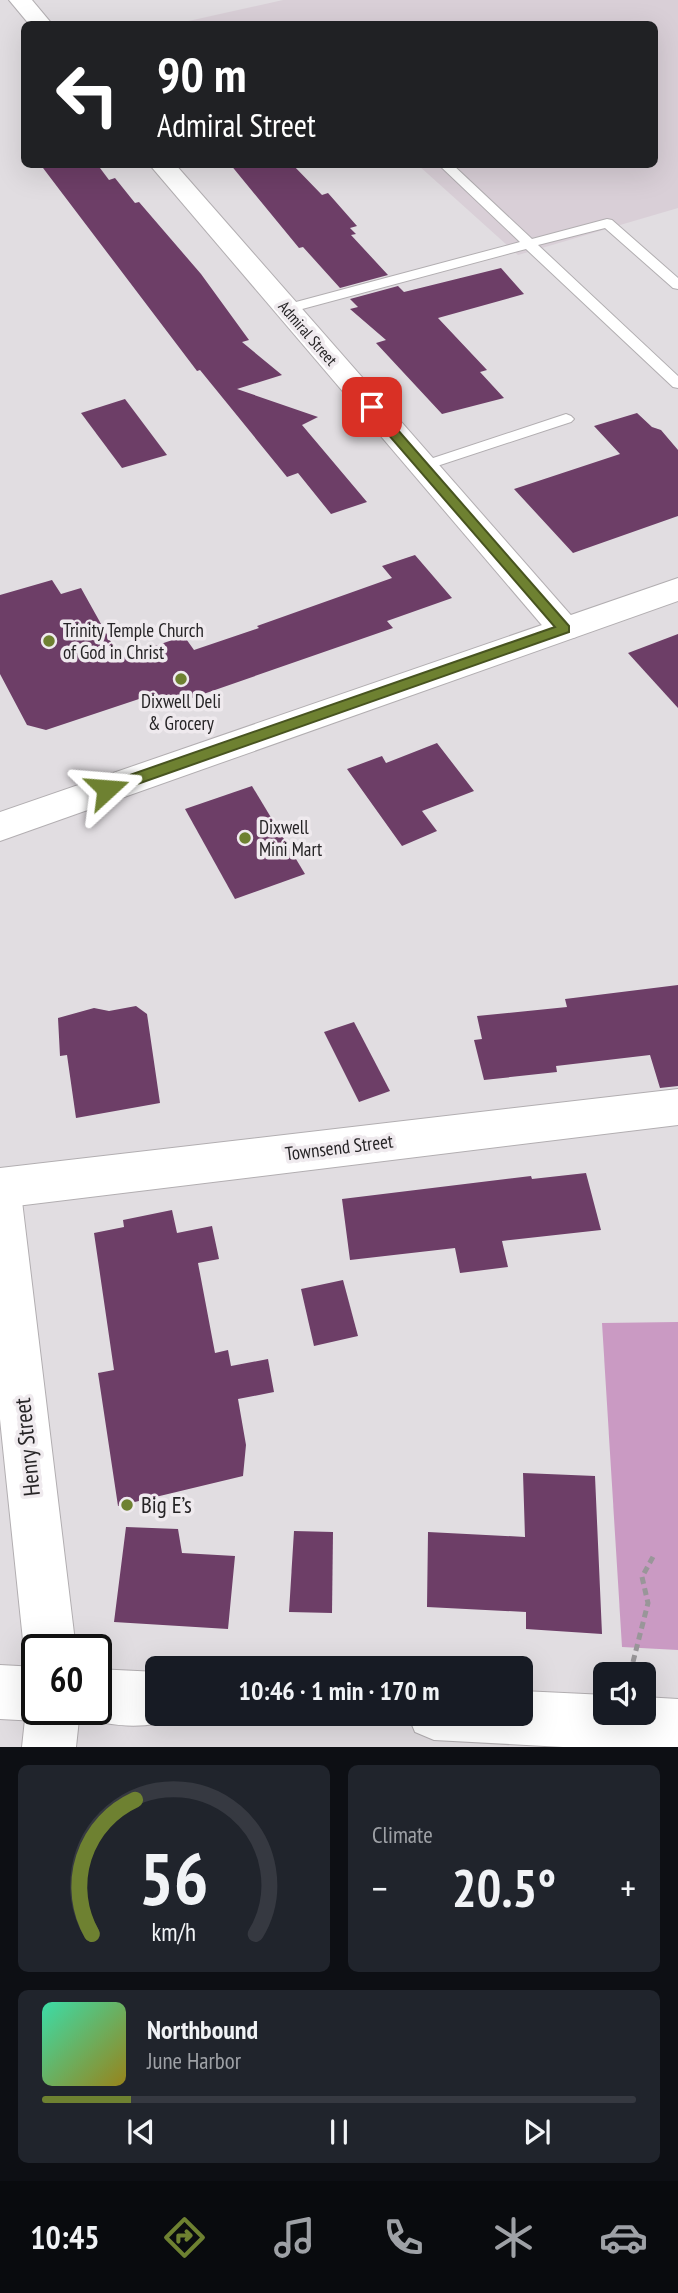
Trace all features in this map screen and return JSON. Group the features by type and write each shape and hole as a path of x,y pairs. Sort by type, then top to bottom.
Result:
{"street":[{"path":"20,0 38,21"},
{"name":"Admiral Street","path":"164,168 564,629"},
{"path":"0,827 678,589"},
{"name":"Townsend Street","path":"0,1188 678,1107"},
{"name":"Henry Street","path":"0,1201 48,1634"},
{"path":"0,1692 21,1693"},
{"path":"112,1697 145,1698"},
{"path":"533,1718 678,1726"},
{"path":"49,1747 51,1725"}],"lane":[{"path":"448,168 678,384"},
{"path":"286,309 607,223 678,285"},
{"path":"662,369 678,364"},
{"path":"423,466 566,419"}],"path":[{"path":"633,1662 648,1603 642,1577 654,1555"}],"shaded area":[{"path":"283,0 678,0 678,208 518,255 421,168 658,168 658,21 188,21"},
{"path":"678,1322 678,1650 622,1647 602,1323"}],"building":[{"path":"43,168 100,168 109,180 115,178 135,203 139,202 201,274 249,340 242,342 282,375 237,389 318,417 302,425 367,502 331,514 298,473 287,477 200,370 197,371"},
{"path":"233,168 296,168 322,195 328,193 357,226 350,228 356,234 351,235 388,275 340,288 303,247 299,248"},
{"path":"501,268 524,294 438,318 487,370 480,372 504,398 442,414 376,343 386,340 350,309 358,307 350,299 398,286 404,292"},
{"path":"125,399 167,455 122,468 81,413"},
{"path":"637,413 652,427 661,430 678,450 678,516 573,553 514,489 620,454 594,426"},
{"path":"415,555 452,598 387,621 393,628 166,707 157,693 46,730 27,725 0,674 0,595 52,580 61,594 81,588 120,658 184,636 194,650 259,628 257,626 392,578 382,566"},
{"path":"678,634 678,708 628,653"},
{"path":"437,743 474,791 422,811 437,831 402,846 347,769 382,756 386,763"},
{"path":"252,786 305,874 235,899 185,809"},
{"path":"678,985 678,1086 660,1088 650,1055 556,1066 557,1072 484,1080 474,1040 482,1039 477,1016 567,1007 565,999"},
{"path":"136,1006 147,1014 160,1103 76,1118 67,1055 60,1056 58,1018 94,1008 109,1011"},
{"path":"354,1022 390,1091 359,1102 324,1032"},
{"path":"586,1173 601,1230 502,1241 508,1267 460,1273 455,1248 350,1260 342,1199 531,1176 532,1179"},
{"path":"172,1210 177,1233 212,1226 219,1259 198,1263 215,1353 228,1350 231,1366 268,1359 274,1392 238,1399 246,1445 243,1476 118,1506 98,1373 114,1370 94,1233 124,1227 123,1220"},
{"path":"343,1280 358,1336 314,1346 301,1289"},
{"path":"523,1473 595,1476 602,1634 526,1629 526,1612 427,1607 428,1532 525,1537"},
{"path":"126,1527 178,1529 182,1553 235,1556 228,1629 114,1622"},
{"path":"294,1531 333,1532 332,1613 289,1612"}],"place":[{"name":"Trinity Temple Church of God in Christ","path":"49,641"},
{"name":"Dixwell Deli & Grocery","path":"181,679"},
{"name":"Dixwell Mini Mart","path":"245,838"},
{"name":"Big E’s","path":"127,1505"}],"route":[{"path":"107,789 564,629 372,407"}]}
